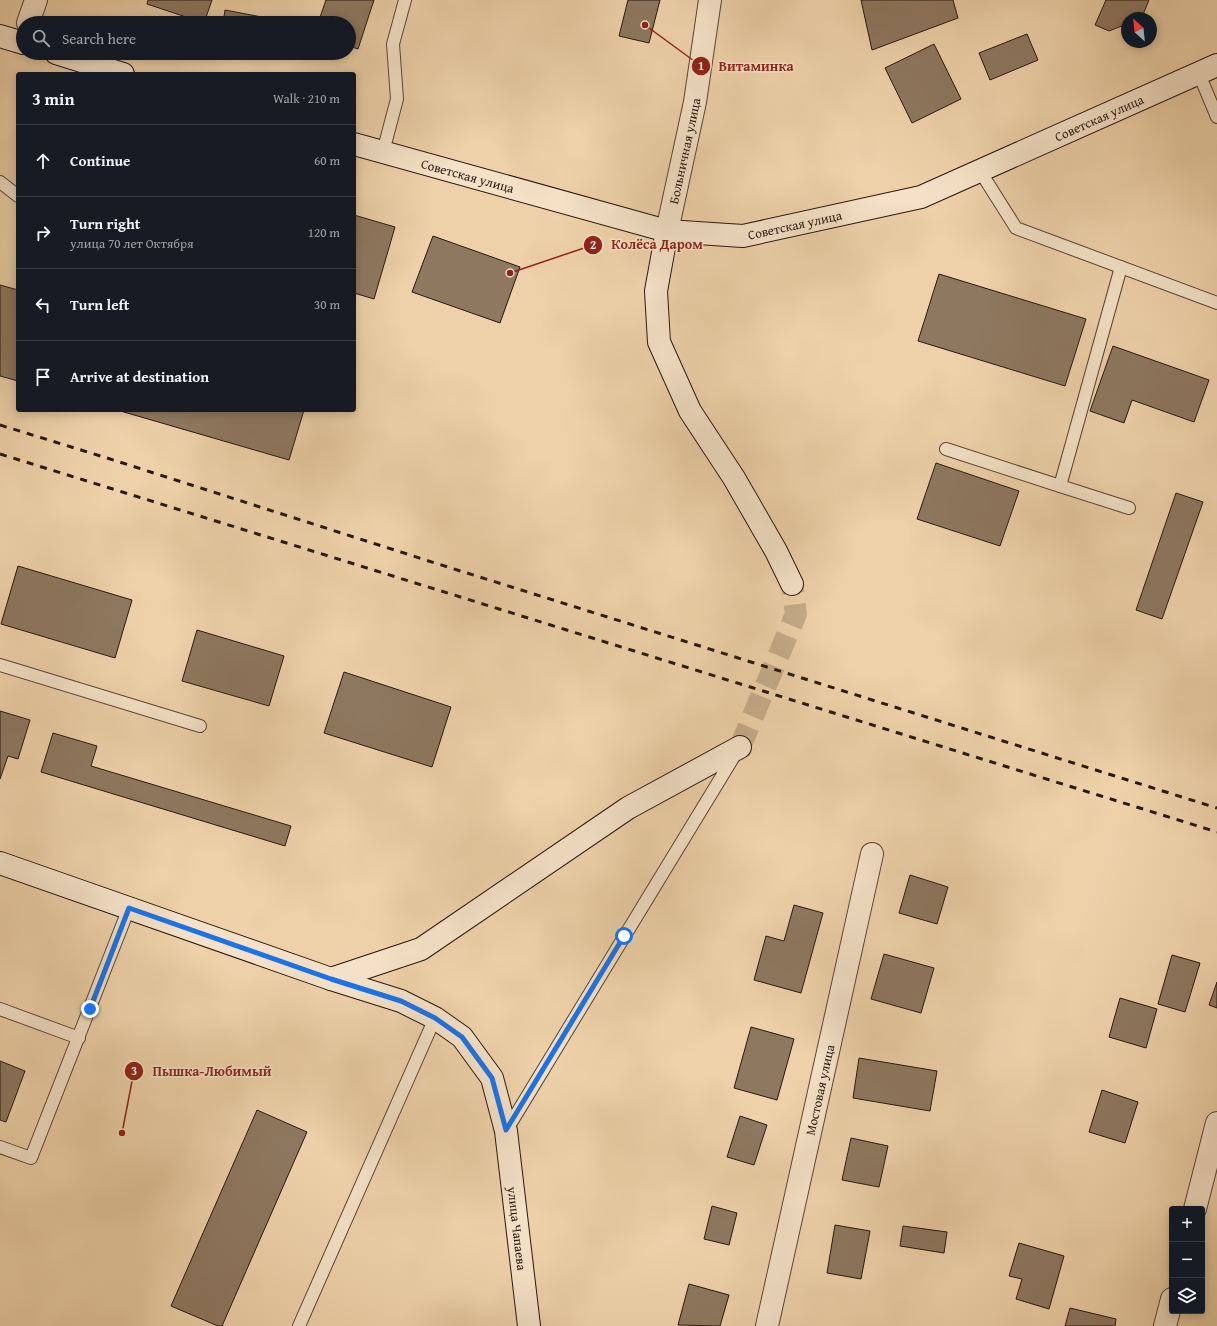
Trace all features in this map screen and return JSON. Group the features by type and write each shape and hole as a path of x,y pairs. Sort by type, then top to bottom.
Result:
{"main road":[{"path":"31,16 36,0"},
{"name":"Больничная улица","path":"710,0 694,102 656,291 659,342 690,411 734,478 776,551 792,584"},
{"path":"0,36 16,37"},
{"path":"78,60 117,72"},
{"name":"Советская улица","path":"356,145 667,231 743,236 921,197 1208,69"},
{"path":"331,979 421,949 628,808 740,747"},
{"name":"Мостовая улица","path":"767,1326 872,854"},
{"name":"улица Чапаева","path":"0,863 331,979 401,1001 435,1018 462,1037 492,1078 506,1130 529,1326"},
{"path":"1196,1206 1217,1123"},
{"path":"1165,1326 1169,1311"}],"lane":[{"path":"383,152 398,99 393,44 405,0"},
{"path":"1208,69 1217,117"},
{"path":"980,171 1016,228 1217,303"},
{"path":"0,182 16,194"},
{"path":"1060,486 1121,267"},
{"path":"946,449 1129,508"},
{"path":"0,665 200,726"},
{"path":"506,1130 740,747"},
{"path":"0,1147 31,1158 129,908"},
{"path":"0,1009 79,1038"},
{"path":"299,1326 435,1018"}],"building":[{"path":"148,0 212,0 206,16 183,16 147,4"},
{"path":"326,0 374,0 358,49 356,48 356,16 320,16"},
{"path":"628,0 660,0 649,43 619,36"},
{"path":"861,0 953,0 958,18 872,50"},
{"path":"1106,0 1149,0 1144,12 1121,12 1121,26 1109,31 1095,25"},
{"path":"225,10 256,16 224,16"},
{"path":"1027,34 1038,60 990,80 979,53"},
{"path":"934,44 961,99 912,123 885,68"},
{"path":"356,216 395,227 374,299 356,294"},
{"path":"433,236 520,267 500,323 412,292"},
{"path":"939,274 1086,319 1065,386 918,341"},
{"path":"0,285 16,289 16,380 0,376"},
{"path":"1113,346 1209,380 1194,422 1132,400 1124,423 1090,411"},
{"path":"124,412 303,412 289,460"},
{"path":"936,463 1019,491 1000,546 917,519"},
{"path":"1176,493 1203,502 1162,619 1136,610"},
{"path":"18,566 132,600 115,658 1,624"},
{"path":"197,630 284,656 269,706 182,681"},
{"path":"344,672 451,707 432,767 324,733"},
{"path":"0,711 30,720 18,759 8,756 0,779"},
{"path":"53,733 97,746 91,766 291,826 285,846 41,772"},
{"path":"910,875 948,887 937,924 899,913"},
{"path":"794,905 823,913 801,993 754,980 766,936 784,941"},
{"path":"884,954 934,968 921,1013 871,999"},
{"path":"1172,955 1200,963 1185,1012 1158,1004"},
{"path":"1217,982 1217,1008 1209,1005"},
{"path":"1120,998 1157,1009 1146,1048 1109,1037"},
{"path":"751,1027 794,1039 777,1100 734,1088"},
{"path":"859,1058 937,1071 930,1111 853,1098"},
{"path":"0,1061 25,1071 6,1122 0,1120"},
{"path":"1102,1090 1138,1102 1125,1143 1089,1132"},
{"path":"257,1110 307,1132 222,1326 218,1326 171,1306"},
{"path":"740,1116 767,1125 754,1165 727,1157"},
{"path":"851,1138 888,1146 879,1187 842,1180"},
{"path":"712,1206 737,1213 729,1245 704,1239"},
{"path":"835,1225 870,1231 861,1279 827,1273"},
{"path":"903,1226 947,1232 944,1253 900,1246"},
{"path":"1019,1243 1064,1256 1049,1309 1016,1299 1022,1279 1009,1276"},
{"path":"689,1284 729,1295 720,1326 678,1325"},
{"path":"1070,1308 1116,1319 1115,1326 1065,1326"}],"tunnel":[{"path":"740,747 796,614 792,584"}],"railway":[{"path":"0,425 1217,808"},
{"path":"0,454 1217,832"}],"place":[{"name":"Витаминка","path":"645,25"},
{"name":"Колёса Даром","path":"510,273"},
{"name":"Пышка-Любимый","path":"122,1133"}],"route":[{"path":"90,1009 129,908 331,979 401,1001 435,1018 462,1037 492,1078 506,1130 624,936"}]}
